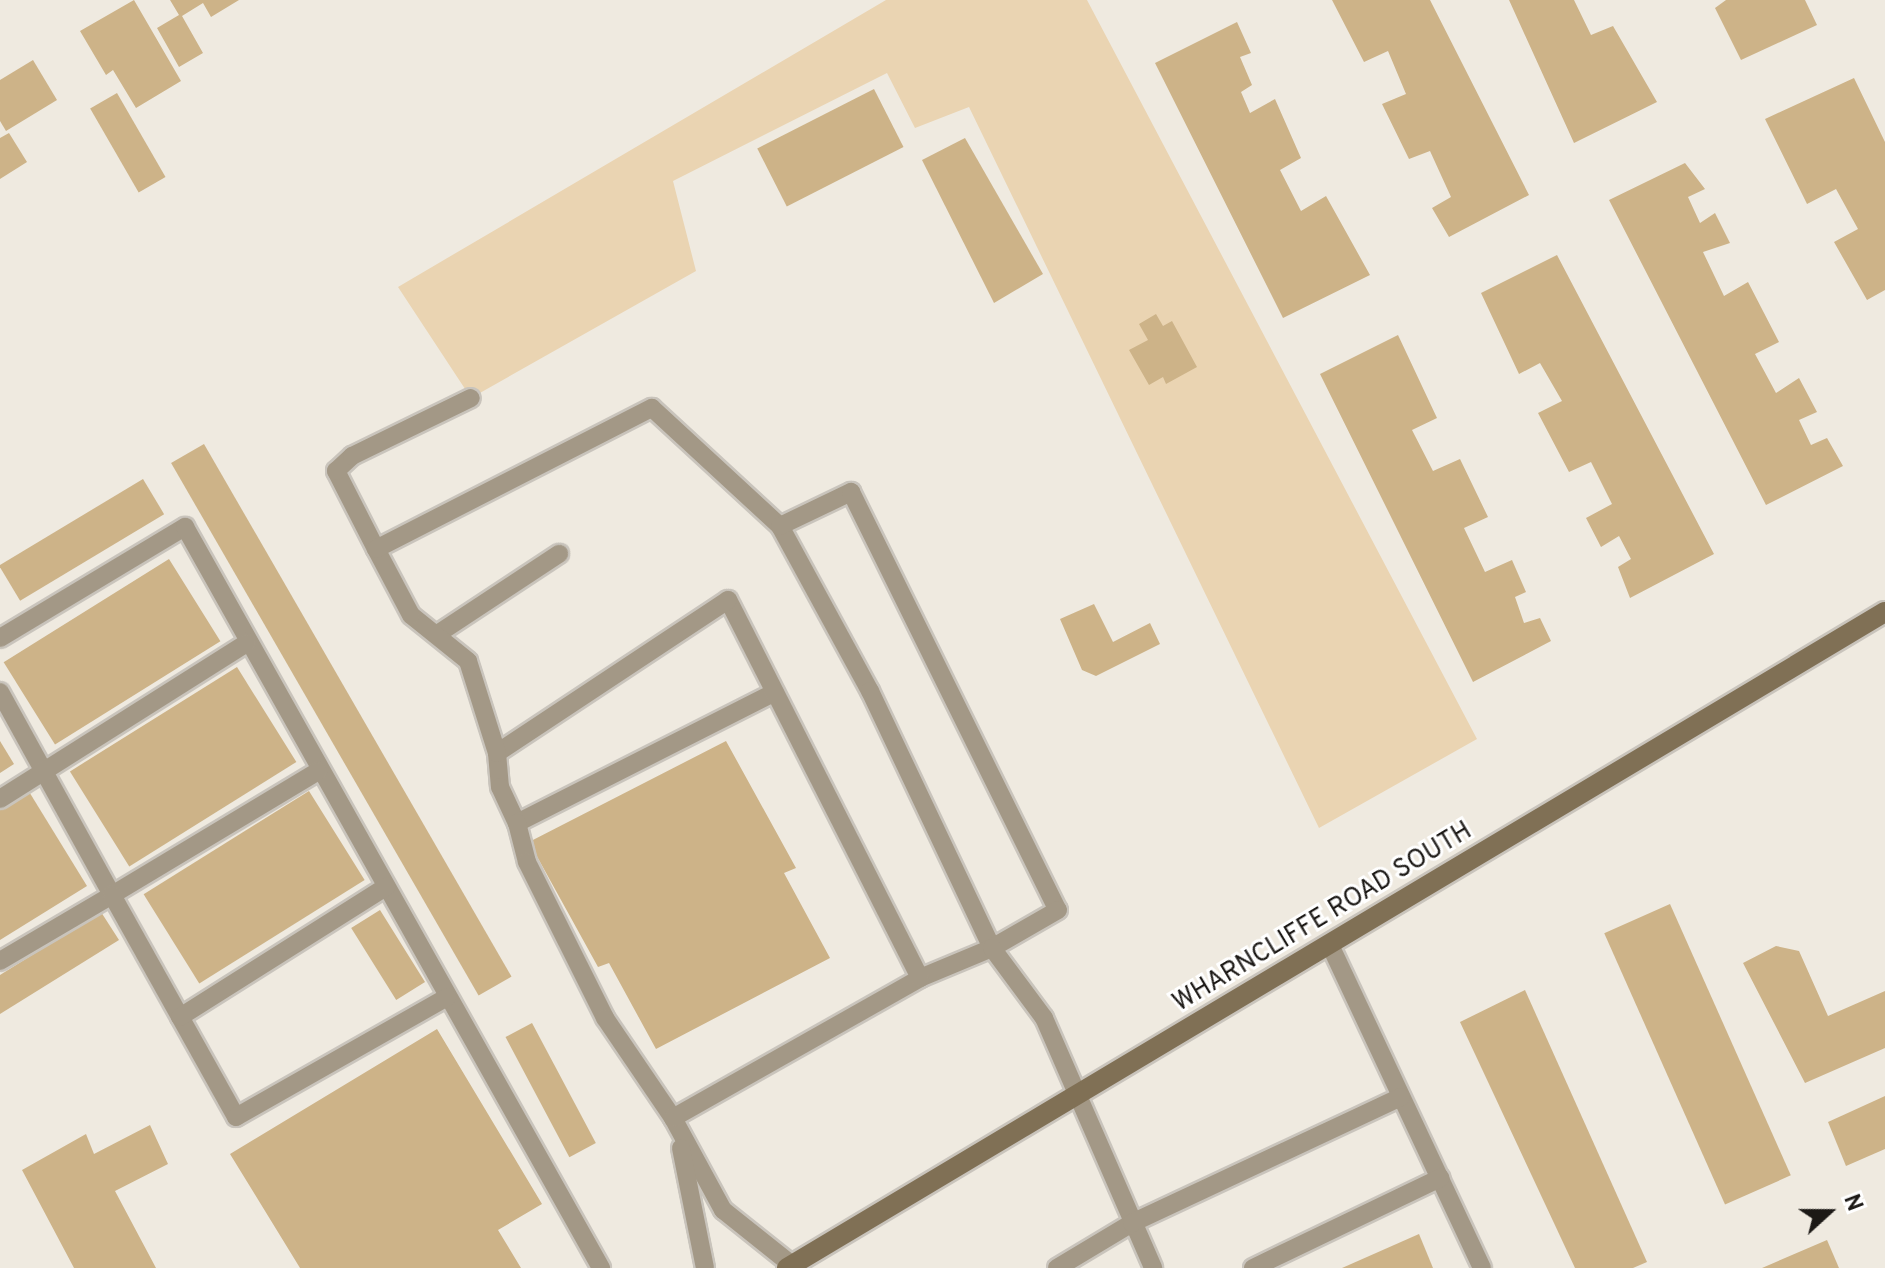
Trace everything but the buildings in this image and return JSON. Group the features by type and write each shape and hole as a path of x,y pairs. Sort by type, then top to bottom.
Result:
{"main road":[{"name":"WHARNCLIFFE ROAD SOUTH","path":"790,1266 1885,612"}],"lane":[{"path":"471,398 352,456 336,471 411,615 439,633 468,661 497,753 500,787 517,823 527,862 605,1018 673,1118 723,1210 790,1266"},
{"path":"376,549 652,408 780,526 870,691 992,948 1044,1018 1081,1093 1153,1268"},
{"path":"673,1118 920,978 992,948 1058,910 851,492 780,526"},
{"path":"0,638 185,527 318,771 601,1268"},
{"path":"439,633 559,554"},
{"path":"497,753 728,600 920,978"},
{"path":"0,799 247,643"},
{"path":"0,692 236,1117 447,997"},
{"path":"517,823 775,692"},
{"path":"0,961 318,771"},
{"path":"180,1017 386,887"},
{"path":"1330,945 1482,1268"},
{"path":"1057,1268 1132,1223 1401,1097"},
{"path":"673,1118 705,1268"},
{"path":"1253,1268 1440,1178"}],"shaded area":[{"path":"886,0 1087,0 1477,739 1319,828 969,107 915,128 887,73 673,181 696,271 471,398 398,287"}]}
